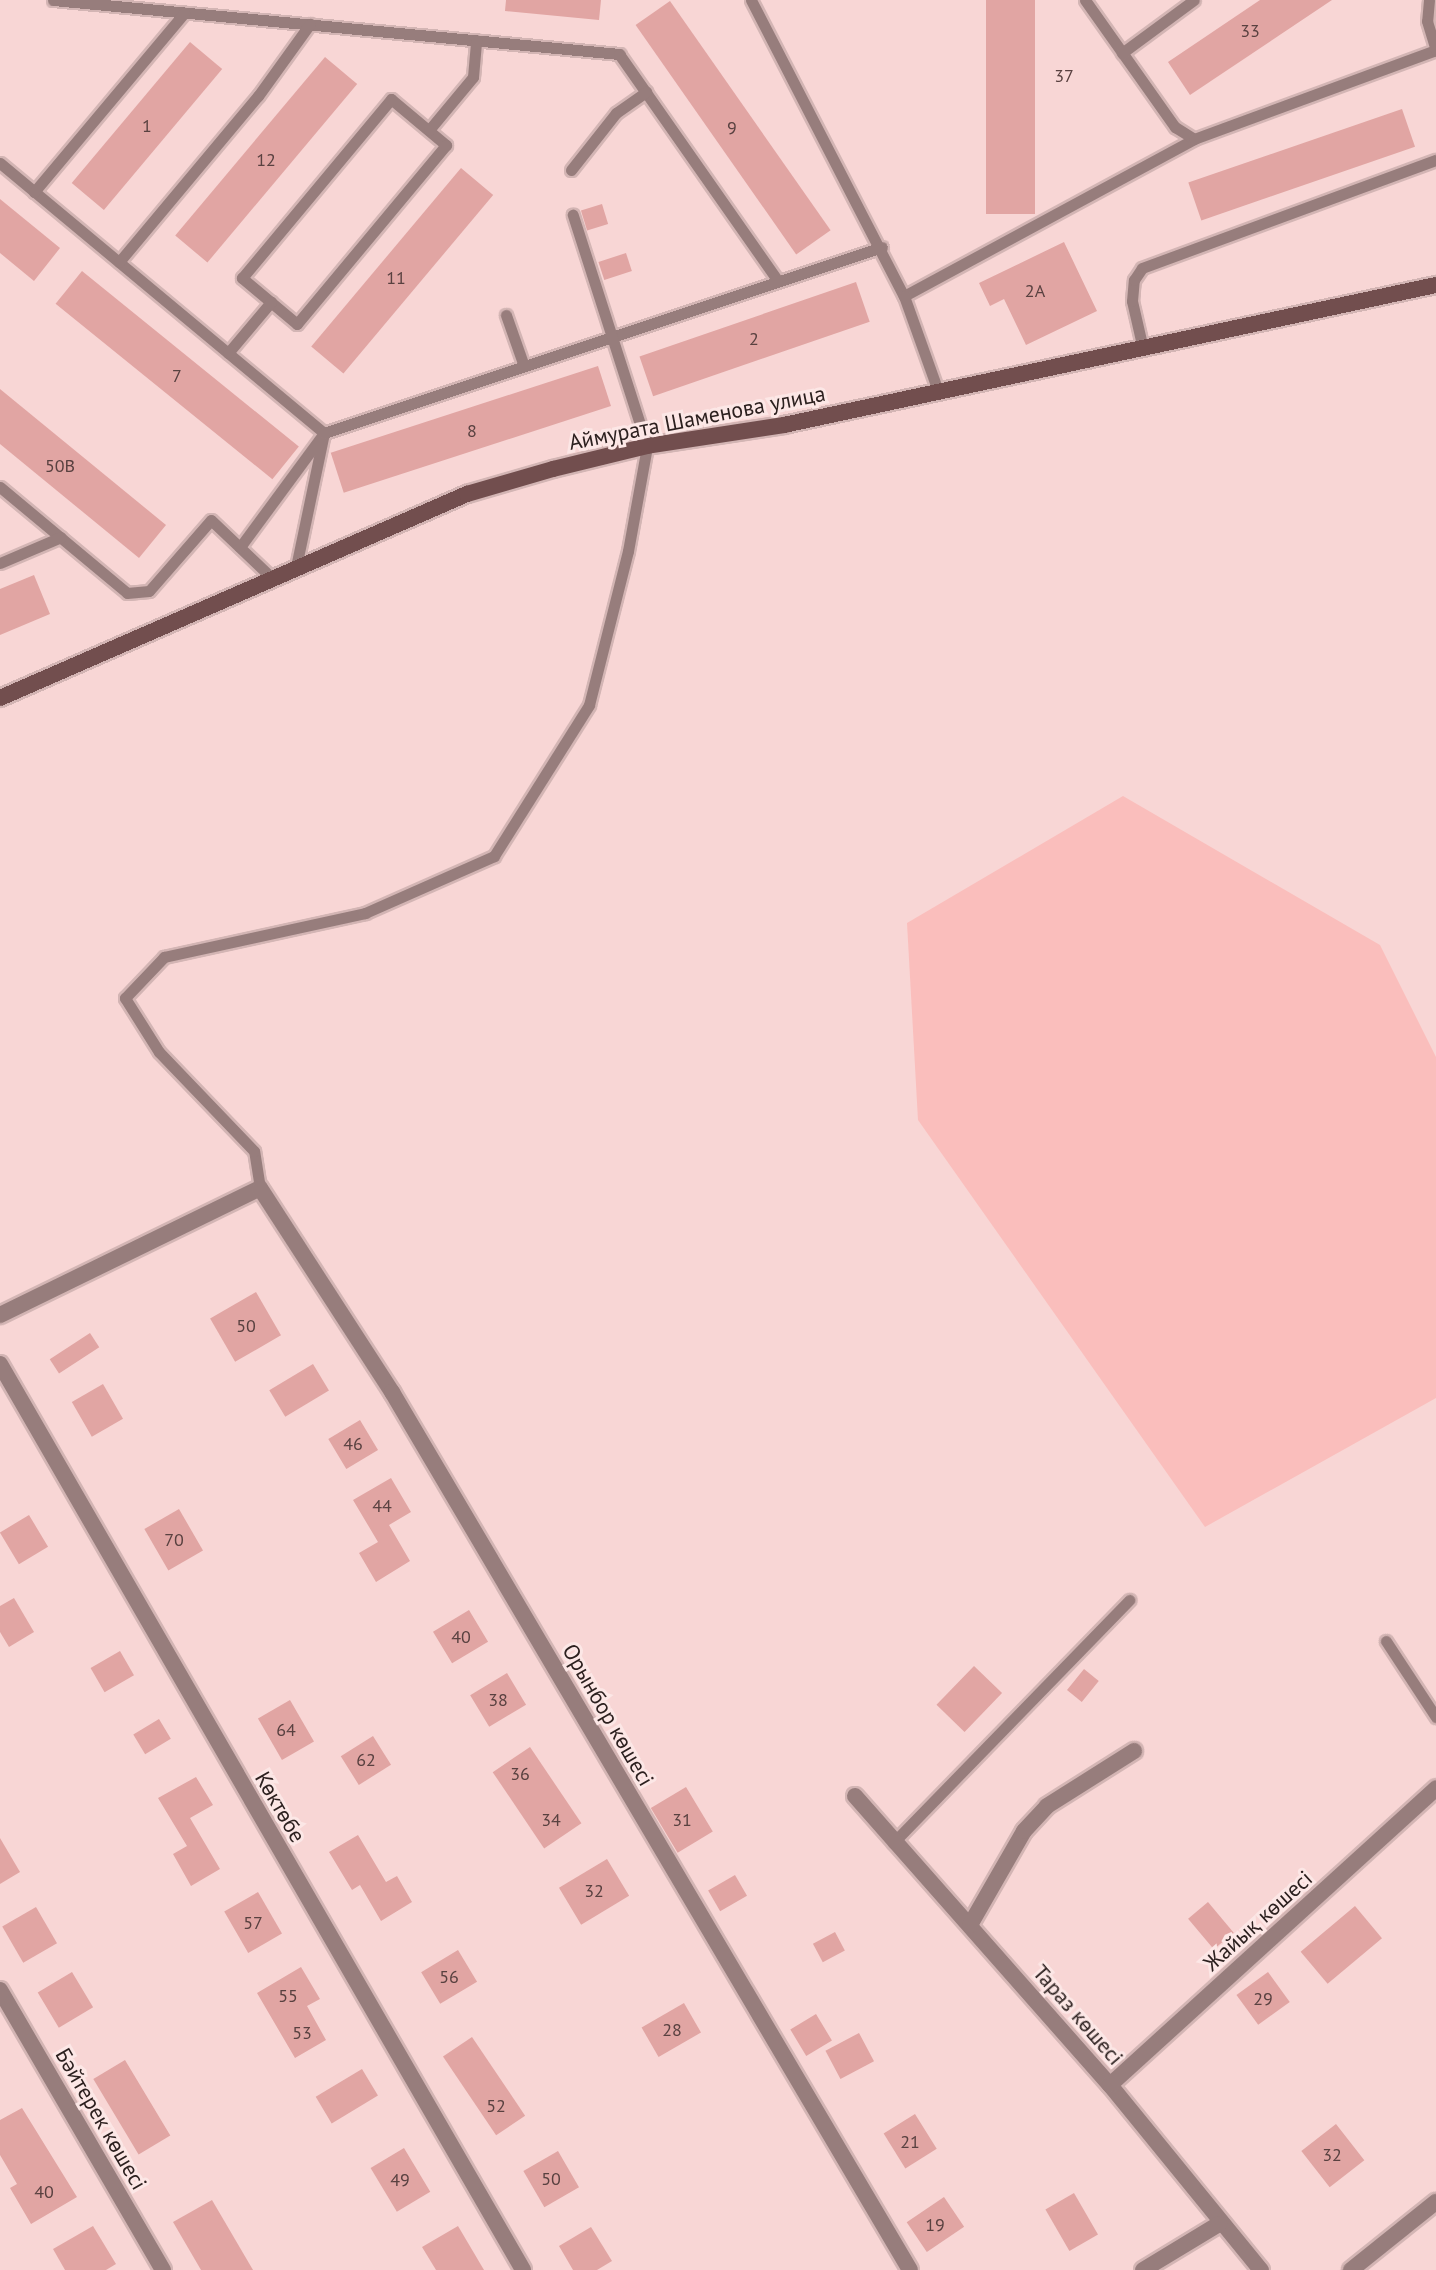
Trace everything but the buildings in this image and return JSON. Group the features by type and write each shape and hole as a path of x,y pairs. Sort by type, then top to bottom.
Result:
{"street":[{"name":"Аймурата Шаменова улица","path":"0,698 467,494 647,446 784,425 1436,285"},
{"path":"0,1315 260,1188"},
{"name":"Орынбор көшесі","path":"260,1188 392,1392 910,2270"},
{"name":"Көктөбе","path":"0,1364 523,2270"},
{"path":"970,1925 1024,1831 1047,1806 1134,1751"},
{"name":"Жайық көшесі","path":"1110,2085 1436,1788"},
{"name":"Тараз көшесі","path":"855,1796 893,1843 970,1925 1110,2085 1219,2224 1261,2270"},
{"name":"Бәйтерек көшесі","path":"0,1990 163,2270"},
{"path":"1351,2270 1436,2202"},
{"path":"1143,2270 1219,2224"}],"lane":[{"path":"53,0 619,54 778,281"},
{"path":"751,0 882,247 904,296 938,391"},
{"path":"1085,0 1175,127 1194,139"},
{"path":"1122,53 1194,0"},
{"path":"904,296 1194,139 1436,50 1427,21 1429,0"},
{"path":"34,192 184,13"},
{"path":"119,262 258,96 310,24"},
{"path":"429,130 473,77 476,40"},
{"path":"571,170 616,113 646,92"},
{"path":"391,99 446,145 297,324 271,302 242,278 391,99"},
{"path":"1143,349 1132,301 1134,280 1142,268 1436,160"},
{"path":"0,163 324,433"},
{"path":"260,1188 254,1151 159,1052 125,998 164,957 365,913 494,856 589,705 628,551 647,446 573,215"},
{"path":"240,547 324,433 882,247"},
{"path":"228,353 271,302"},
{"path":"506,315 524,366"},
{"path":"296,567 324,433"},
{"path":"0,487 127,593 149,591 211,520 273,579"},
{"path":"0,563 61,537"},
{"path":"893,1843 1129,1600"},
{"path":"1386,1641 1436,1717"}],"shaded area":[{"path":"1123,796 1380,945 1436,1057 1436,1398 1205,1527 918,1120 907,923"}]}
